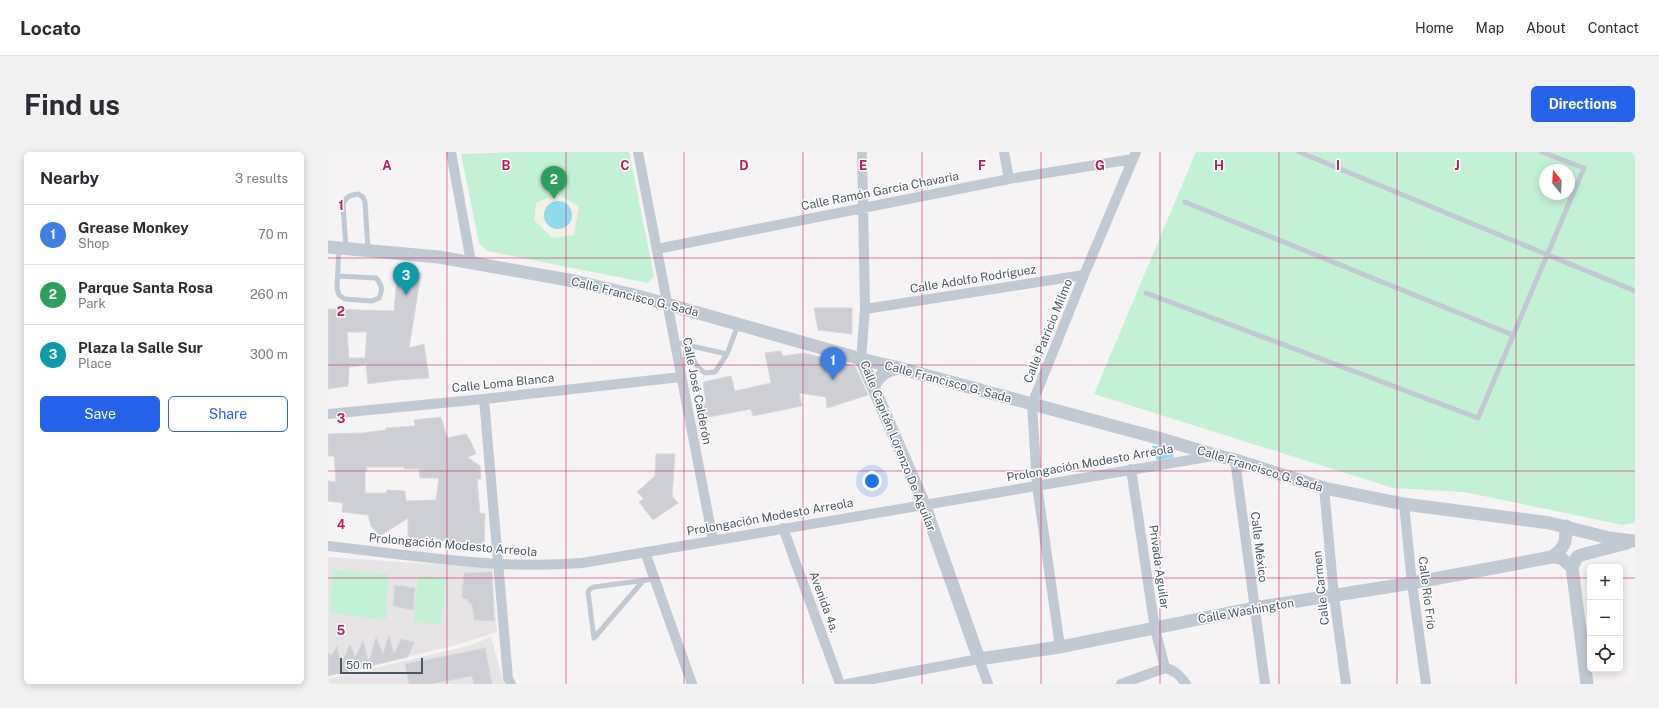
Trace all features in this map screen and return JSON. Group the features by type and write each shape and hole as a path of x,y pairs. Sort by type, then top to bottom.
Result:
{"street":[{"path":"451,152 470,262"},
{"name":"Calle José Calderón","path":"638,152 666,304 713,540"},
{"name":"Calle Capitán Lorenzo De Aguilar","path":"862,152 865,309 861,360 924,504 988,684"},
{"path":"1004,152 1008,179"},
{"name":"Calle Ramón García Chavaria","path":"657,249 1008,179 1134,156"},
{"name":"Calle Patricio Milmo","path":"1060,647 1037,485 1032,404 1134,156"},
{"name":"Calle Francisco G. Sada","path":"337,248 368,250 470,262 574,281 666,304 861,360 899,368 1158,438 1324,488 1404,504 1566,526 1609,538 1635,541"},
{"name":"Calle Adolfo Rodríguez","path":"865,309 1084,275"},
{"path":"873,387 883,374 899,368"},
{"name":"Calle Loma Blanca","path":"328,414 484,399 681,377"},
{"path":"484,399 497,564 508,678 511,684"},
{"name":"Prolongación Modesto Arreola","path":"328,546 497,564 549,566 582,563 1215,455"},
{"name":"Calle México","path":"1235,460 1265,684"},
{"name":"Privada Aguilar","path":"1131,469 1155,629 1165,668"},
{"name":"Calle Carmen","path":"1324,488 1334,596 1346,684"},
{"name":"Calle Río Frío","path":"1404,504 1412,583 1426,684"},
{"path":"1552,557 1564,546 1566,541 1566,526"},
{"name":"Avenida 4a.","path":"783,528 840,684"},
{"path":"1587,684 1572,567 1577,557 1581,555 1635,541"},
{"path":"644,552 692,684"},
{"path":"1552,557 1565,561 1572,567"},
{"name":"Calle Washington","path":"847,684 979,659 1060,647 1254,608 1412,583 1552,557"},
{"path":"1121,684 1165,668 1171,669 1180,676 1186,684"}],"lane":[{"path":"1299,152 1635,291"},
{"path":"1146,293 1478,418 1584,168 1542,152"},
{"path":"338,276 376,278 381,284 382,292 379,298 372,301 345,299 339,295 337,288 337,248 343,205 344,200 347,197 358,194 363,197 365,202 368,250"},
{"path":"1185,202 1513,336"},
{"path":"689,345 693,361 699,369 705,373 715,372 727,354 738,324"},
{"path":"674,342 727,354"},
{"path":"643,581 594,638 588,592 590,589 654,579"}],"shaded area":[{"path":"328,557 492,568 497,632 456,645 328,676"},
{"path":"491,637 504,684 328,684 328,679 468,646"}],"green space":[{"path":"518,152 629,152 654,276 648,283 487,251 479,243 461,154"},
{"path":"1196,152 1635,152 1635,523 1623,525 1464,492 1393,488 1094,394"},
{"path":"333,570 388,574 386,620 330,613"},
{"path":"418,576 446,579 440,625 414,622"}],"sand":[{"path":"556,194 579,206 574,235 552,238 534,220 536,203"}],"water":[{"path":"558,201 568,205 572,215 568,225 558,229 548,225 544,215 548,205"},
{"path":"1152,446 1169,446 1174,457 1157,460"}],"building":[{"path":"407,273 421,273 409,348 424,344 429,378 368,384 366,365 349,367 348,386 328,389 328,309 394,311 397,278 406,280","holes":["347,332 367,332 365,358 349,358"]},
{"path":"814,308 852,308 852,334 818,330"},
{"path":"780,351 783,356 804,353 855,366 868,395 827,408 826,397 799,393 802,406 753,416 751,409 703,418 701,406 706,404 703,382 731,376 735,391 771,383 765,353"},
{"path":"441,417 447,438 466,434 471,442 476,454 467,457 480,466 481,479 477,479 480,513 485,514 484,545 440,539 408,539 408,518 380,536 371,526 368,515 342,512 343,503 328,501 328,481 336,482 334,456 328,456 328,434 363,433 386,430 386,428 415,426 414,420","holes":["366,467 404,467 404,469 419,469 420,478 439,478 436,500 406,501 405,491 387,490 386,493 365,493"]},
{"path":"656,454 675,454 672,496 678,503 653,520 639,502 644,499 637,492 655,476"},
{"path":"492,572 494,621 474,620 472,604 469,603 467,599 462,598 464,573"},
{"path":"395,585 415,588 413,610 393,606"},
{"path":"389,635 394,654 401,639 414,642 408,657 328,676 328,653 332,655 337,646 341,665 350,644 355,658 363,641 369,662 376,637 383,654"},
{"path":"485,648 492,684 474,684 472,676 431,684 409,684 405,664"}],"place":[{"name":"Parque Santa Rosa","path":"554,199"},
{"name":"Plaza la Salle Sur","path":"406,295"},
{"name":"Grease Monkey","path":"833,380"}]}
